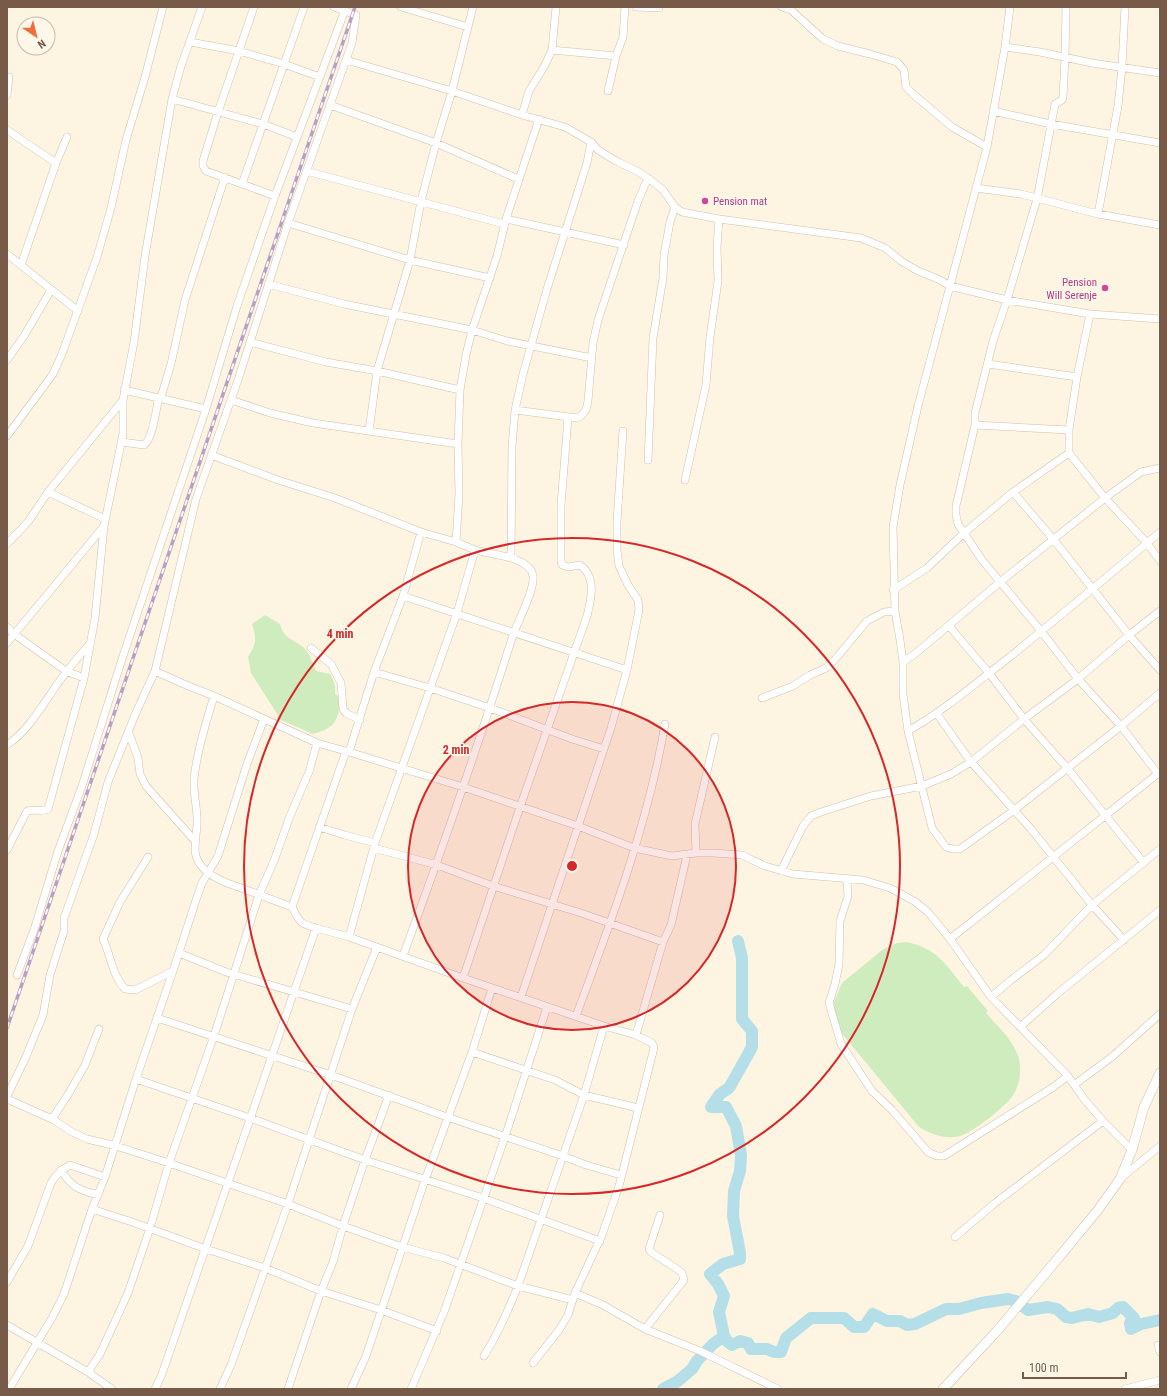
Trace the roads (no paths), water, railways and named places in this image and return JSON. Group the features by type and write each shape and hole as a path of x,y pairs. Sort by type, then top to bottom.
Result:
{"street":[{"path":"7,436 53,374 78,311 111,208 126,140 145,77 163,7"},
{"path":"7,850 27,811 44,810 48,808 84,678 95,618 105,523 122,442 124,390 134,342 145,256 172,99 202,7"},
{"path":"254,7 218,112 203,161 203,166 206,171 274,196"},
{"path":"242,184 304,7"},
{"path":"334,7 356,14"},
{"path":"358,7 352,43 288,223 231,400 196,499 155,671 135,715 108,782 94,834 64,918 64,931 50,975 43,1015 25,1059 7,1097 88,1139 116,1146 169,1163 228,1185 288,1204 402,1247 444,1258 518,1286 574,1297 603,1305 645,1329 700,1351 778,1389"},
{"path":"401,7 468,27"},
{"path":"369,431 377,371 410,260 421,202 436,142 452,91 473,7"},
{"path":"522,115 529,90 544,67 552,50 556,7"},
{"path":"608,91 616,56 623,37 625,7"},
{"path":"636,7 659,8"},
{"path":"782,7 792,10 810,28 828,41 838,46 897,62 904,70 906,87 913,94 952,127 987,147"},
{"path":"1010,7 1005,47 987,147 918,406 900,485 893,527 895,610 903,662 903,694 908,731 932,828 946,847 960,849 1013,811 1121,726 1160,693"},
{"path":"950,939 1159,773 1121,726 1078,679 1041,631 982,560 958,524 956,515 956,506 975,425 975,413 993,340 1007,300 1037,199 1055,104 1062,100 1063,97 1066,7"},
{"path":"1098,214 1118,106 1122,67 1125,7"},
{"path":"17,975 34,930 58,851 82,786 122,659 206,408 237,306 274,196 345,10"},
{"path":"190,42 239,51 284,64 320,77"},
{"path":"1005,47 1092,63 1160,73"},
{"path":"552,50 616,56"},
{"path":"346,60 452,91 522,115 565,127 591,142 598,150 648,178 663,190 675,207 682,212 719,219 861,238 886,248 901,261 950,286 1007,300 1090,314 1160,319"},
{"path":"7,95 8,77"},
{"path":"172,99 263,124 297,136"},
{"path":"330,105 436,142 518,179"},
{"path":"993,111 1051,124 1160,143"},
{"path":"456,542 459,495 458,444 460,390 466,355 472,330 497,256 505,222 518,179 539,119"},
{"path":"7,130 56,163"},
{"path":"21,265 56,163 67,137"},
{"path":"511,558 512,447 515,410 531,345 587,163 591,142"},
{"path":"306,171 421,202 505,222 565,232 624,245"},
{"path":"122,442 144,445 148,443 160,397 171,364 185,300 224,177"},
{"path":"515,410 577,418 586,410 590,388 593,343 598,320 638,201 648,178"},
{"path":"976,188 1021,194 1098,214 1160,225"},
{"path":"648,460 653,338 663,278 664,255 670,222 675,207"},
{"path":"685,480 706,386 710,337 718,280 717,246 719,219"},
{"path":"288,223 410,260 490,278"},
{"path":"7,254 78,311"},
{"path":"268,284 344,304 472,330 507,341 592,358"},
{"path":"7,360 24,336 51,290"},
{"path":"1090,314 1077,377 1069,430 1069,453 1105,498 1146,543 1160,561"},
{"path":"250,342 326,362 377,371 460,390"},
{"path":"988,364 1077,377"},
{"path":"124,390 206,408"},
{"path":"8,543 28,522 48,492 123,400"},
{"path":"231,400 313,424 458,444"},
{"path":"463,978 546,730 589,609 591,584 588,573 580,565 568,567 562,565 561,561 561,505 568,418"},
{"path":"975,425 1069,430"},
{"path":"521,997 604,749 627,670 639,610 638,600 628,585 619,566 617,550 617,513 623,431"},
{"path":"894,590 927,568 964,533 1014,492 1069,453"},
{"path":"211,455 278,480 336,498 421,532 456,542 484,553 511,558 524,563 530,569 533,576 532,586 514,632 437,865 403,956"},
{"path":"903,662 916,654 1000,582 1105,498 1141,472 1160,468"},
{"path":"48,492 105,523"},
{"path":"1014,492 1054,540 1128,636 1160,670"},
{"path":"7,643 105,523"},
{"path":"421,532 403,596 374,672 360,720 292,907 297,919 303,924 349,937 547,1007 636,1035 652,1043 654,1047 621,1175 600,1241 574,1297 568,1315 559,1330 533,1363"},
{"path":"908,731 937,714 989,673 1092,590 1160,532"},
{"path":"349,937 374,846 457,613 475,550"},
{"path":"403,596 627,670"},
{"path":"762,698 793,686 810,675 826,668 832,663 867,621 884,612 895,610"},
{"path":"782,871 803,826 811,816 871,796 922,786 951,774 971,762 1024,719 1078,679 1160,611"},
{"path":"949,626 1144,863"},
{"path":"7,627 14,634 66,671 84,678"},
{"path":"7,745 14,740 29,723 66,671 91,641"},
{"path":"311,648 331,664 341,683 343,708 346,713 360,720"},
{"path":"155,671 214,696 317,744 348,751 463,787 578,826 634,848 672,856 696,853 742,855 765,866 793,874 847,880 863,880 890,888 914,901 928,912 950,939 991,997 1068,1076 1084,1099 1103,1121 1132,1150"},
{"path":"374,672 430,688 490,708 546,730 604,749"},
{"path":"214,696 199,752 194,779 197,826 195,841 196,857 199,864 209,873 222,881 292,907"},
{"path":"937,714 971,762 1013,811 1031,829 1092,905 1124,940"},
{"path":"9,1389 52,1318 64,1294 92,1209 116,1146 136,1079 197,897 202,883 218,856 247,764 264,719"},
{"path":"576,1016 610,923 634,848 658,761 665,724"},
{"path":"129,733 138,758 140,774 146,786 195,841"},
{"path":"696,853 695,824 715,737"},
{"path":"88,1372 100,1354 128,1293 150,1228 169,1163 214,1036 259,895 309,772 317,744"},
{"path":"320,827 663,942"},
{"path":"991,997 1044,955 1092,905 1160,849"},
{"path":"636,1035 663,942 671,925 687,855"},
{"path":"148,857 120,902 103,940 108,949 112,966 119,983 125,989 135,990 173,971"},
{"path":"847,880 848,896 840,921 839,964 829,1004 833,1021 841,1044 872,1091 892,1110 928,1152 937,1156 944,1156 1052,1088 1068,1076"},
{"path":"1020,1027 1056,994 1160,910"},
{"path":"155,1389 162,1374 206,1249 316,928"},
{"path":"220,1389 231,1365 288,1204 352,1009 377,947"},
{"path":"179,952 234,975 294,992 318,1001 352,1009"},
{"path":"351,1389 366,1356 425,1180 472,1052 492,988"},
{"path":"411,1389 437,1331 461,1265 505,1137 547,1007"},
{"path":"1074,1085 1113,1056 1160,1014"},
{"path":"157,1018 331,1075 586,1165 621,1175"},
{"path":"484,1356 497,1336 518,1286 584,1094 604,1026"},
{"path":"52,1119 85,1065 99,1029"},
{"path":"472,1052 555,1080 584,1094 638,1108"},
{"path":"943,1389 996,1332 1050,1268 1098,1210 1120,1179 1132,1150 1144,1107 1160,1073"},
{"path":"136,1079 250,1118 365,1160 483,1198 600,1241"},
{"path":"288,1389 321,1291 333,1262 343,1226 365,1160 389,1095"},
{"path":"955,1237 995,1203 1103,1121"},
{"path":"1120,1179 1160,1146"},
{"path":"7,1282 28,1246 52,1183 62,1170 70,1165 105,1177"},
{"path":"62,1170 68,1181 87,1192 98,1195"},
{"path":"92,1209 265,1268 321,1291 381,1310 437,1331"},
{"path":"645,1329 684,1280 682,1273 651,1252 649,1248 660,1215"},
{"path":"7,1326 88,1372 112,1389"},
{"path":"1125,1389 1160,1380"}],"waterway":[{"path":"663,1389 678,1381 692,1369 697,1361 713,1344 724,1336 719,1312 724,1296 718,1284 710,1274 723,1264 740,1259 733,1216 734,1191 740,1171 741,1155 736,1126 726,1107 711,1107 720,1094 729,1088 752,1047 752,1031 742,1019 742,958 738,941"},
{"path":"724,1336 732,1345 740,1341 748,1343 751,1349 767,1349 774,1352 781,1352 786,1338 811,1318 844,1318 854,1327 864,1327 873,1314 887,1321 900,1321 907,1325 915,1324 946,1309 959,1309 981,1303 1008,1299 1016,1301 1028,1310 1048,1307 1057,1309 1066,1317 1072,1318 1088,1314 1099,1317 1113,1313 1118,1308 1123,1307 1134,1318 1130,1323 1131,1329 1141,1324 1160,1320"}],"railway":[{"path":"7,1028 355,7"}],"place":[{"name":"Pension mat","path":"705,201"},
{"name":"Pension Will Serenje","path":"1105,288"}]}
